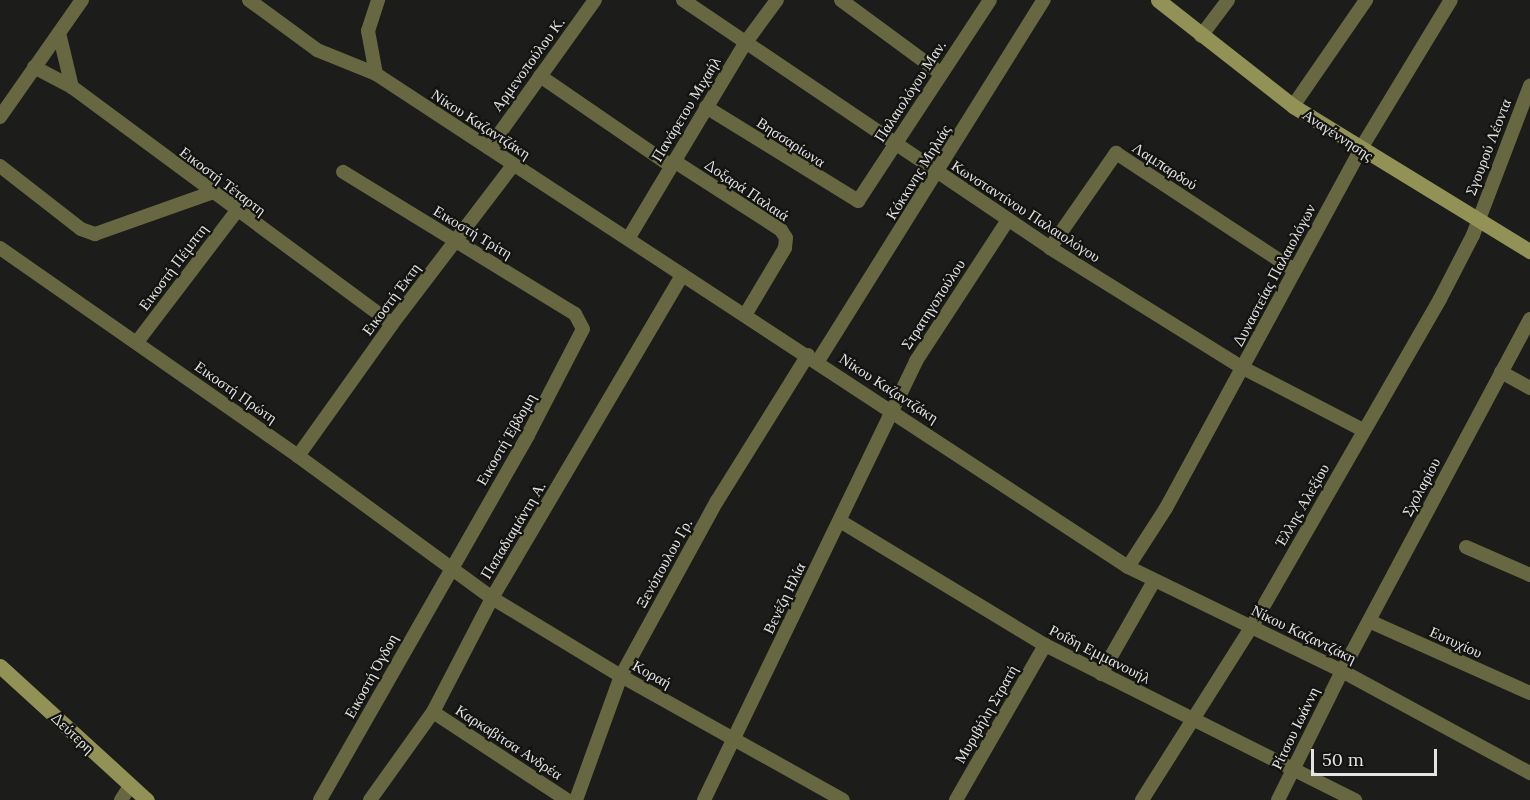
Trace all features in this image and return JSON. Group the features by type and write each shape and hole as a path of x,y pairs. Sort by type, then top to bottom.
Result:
{"street":[{"path":"0,117 82,0"},
{"name":"Νίκου Καζαντζάκη","path":"249,0 317,50 376,74 892,409 1128,567 1342,670 1530,773"},
{"path":"376,74 368,31 378,0"},
{"name":"Αρμενοπούλου Κ.","path":"489,148 595,0"},
{"name":"Κωνσταντίνου Παλαιολόγου","path":"683,0 1050,248 1243,368 1363,430"},
{"name":"Πανάρετου Μιχαήλ","path":"627,239 746,42 777,0"},
{"name":"Παλαιολόγου Μαν.","path":"858,201 990,0"},
{"name":"Κόκκινης Μηλιάς","path":"813,358 938,173 1044,0"},
{"name":"Αναγέννησης","path":"1158,0 1293,106 1360,150 1530,251"},
{"path":"1201,36 1228,0"},
{"path":"1293,106 1366,0"},
{"name":"Δυναστείας Παλαιολόγων","path":"1128,567 1243,368 1360,150 1451,0"},
{"path":"850,2 940,73"},
{"path":"59,33 72,87"},
{"name":"Εικοστή Τέταρτη","path":"34,67 72,87 236,212 392,324"},
{"name":"Δοξαρά Παλαιά","path":"540,76 673,164 781,230 786,238 785,248 745,315"},
{"name":"Σγουρού Λέοντα","path":"1479,220 1530,86"},
{"name":"Βησσαρίωνα","path":"706,107 858,201"},
{"name":"Λαμπαρδού","path":"1050,248 1116,153 1294,270"},
{"name":"Εικοστή Έκτη","path":"298,456 392,324 513,165"},
{"path":"0,166 90,233 105,233 211,193"},
{"name":"Εικοστή Τρίτη","path":"344,172 575,314 582,324"},
{"name":"Εικοστή Πέμπτη","path":"137,342 236,212"},
{"name":"Στρατηγοπούλου","path":"892,409 916,361 1008,220"},
{"name":"Έλλης Αλεξίου","path":"1142,800 1252,626 1440,299 1479,220"},
{"name":"Εικοστή Πρώτη","path":"0,248 298,456 450,567"},
{"name":"Παπαδιαμάντη Α.","path":"370,800 433,712 492,598 682,274"},
{"name":"Σχολαρίου","path":"1342,670 1530,319"},
{"name":"Εικοστή Έβδομη","path":"450,567 566,365 582,335 582,324"},
{"name":"Ξενόπουλου Γρ.","path":"576,800 621,676 717,501 813,358"},
{"path":"1501,372 1530,388"},
{"name":"Βενέζη Ηλία","path":"704,800 892,409"},
{"name":"Ροΐδη Εμμανουήλ","path":"840,521 1045,645 1355,800"},
{"path":"1466,547 1530,575"},
{"name":"Κοραή","path":"450,567 492,598 621,676 843,800"},
{"name":"Εικοστή Όγδοη","path":"320,800 450,567"},
{"path":"1101,674 1154,581"},
{"name":"Ευτυχίου","path":"1369,621 1530,693"},
{"name":"Μυριβήλη Στρατή","path":"956,800 1045,645"},
{"name":"Δεύτερη","path":"0,666 147,800"},
{"name":"Ρίτσου Ιωάννη","path":"1278,800 1342,670"},
{"name":"Καρκαβίτσα Ανδρέα","path":"433,712 567,800"},
{"path":"121,800 130,786"}]}
